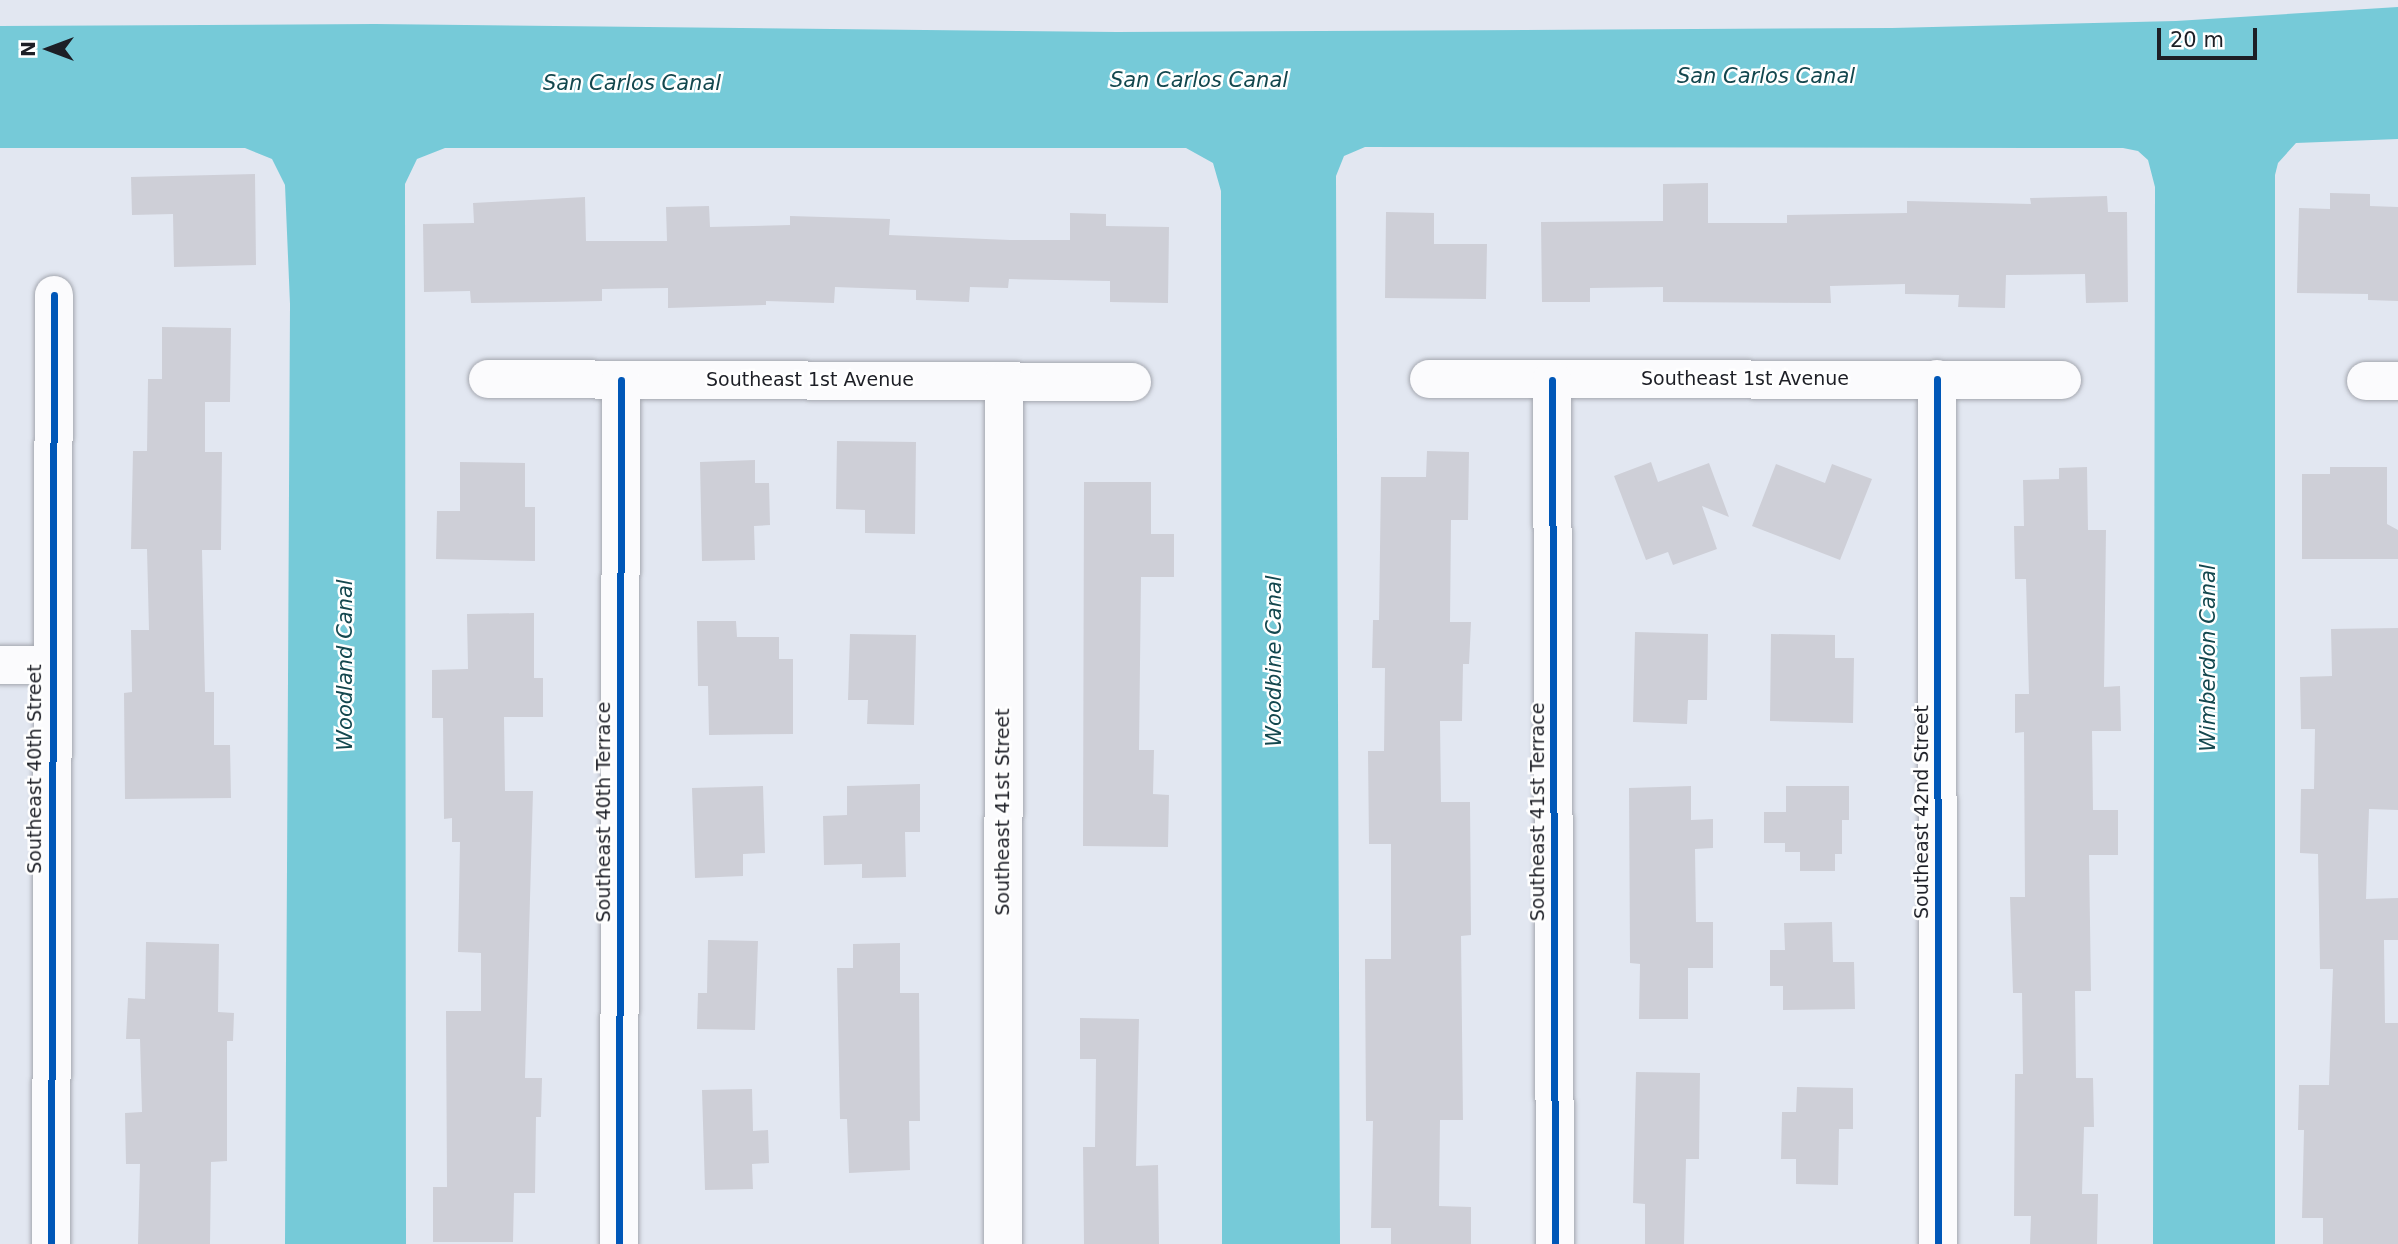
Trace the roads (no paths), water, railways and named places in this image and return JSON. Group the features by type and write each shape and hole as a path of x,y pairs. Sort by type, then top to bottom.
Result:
{"street":[{"name":"Southeast 40th Street","path":"51,1244 54,295"},
{"name":"Southeast 1st Avenue","path":"488,379 1132,382"},
{"name":"Southeast 1st Avenue","path":"1429,379 2062,380"},
{"name":"Southeast 42nd Street","path":"1937,379 1938,1244"},
{"name":"Southeast 40th Terrace","path":"619,1244 621,380"},
{"name":"Southeast 41st Street","path":"1003,1244 1004,380"},
{"name":"Southeast 41st Terrace","path":"1552,380 1555,1244"},
{"path":"0,664 52,664"}],"water":[{"path":"2398,7 2398,139 2296,143 2278,163 2275,175 2275,1244 2153,1244 2155,187 2148,160 2138,151 2123,148 1365,147 1344,156 1336,176 1340,1244 1222,1244 1221,191 1213,163 1186,148 445,148 417,159 405,184 406,1244 285,1244 290,304 285,185 272,159 245,148 0,148 0,26 375,24 1117,32 1892,28 2176,21"}],"water label":[{"name":"San Carlos Canal","path":"1766,76"},
{"name":"San Carlos Canal","path":"1199,80"},
{"name":"San Carlos Canal","path":"632,83"},
{"name":"Wimberdon Canal","path":"2208,658"},
{"name":"Woodbine Canal","path":"1274,661"},
{"name":"Woodland Canal","path":"345,665"}]}
